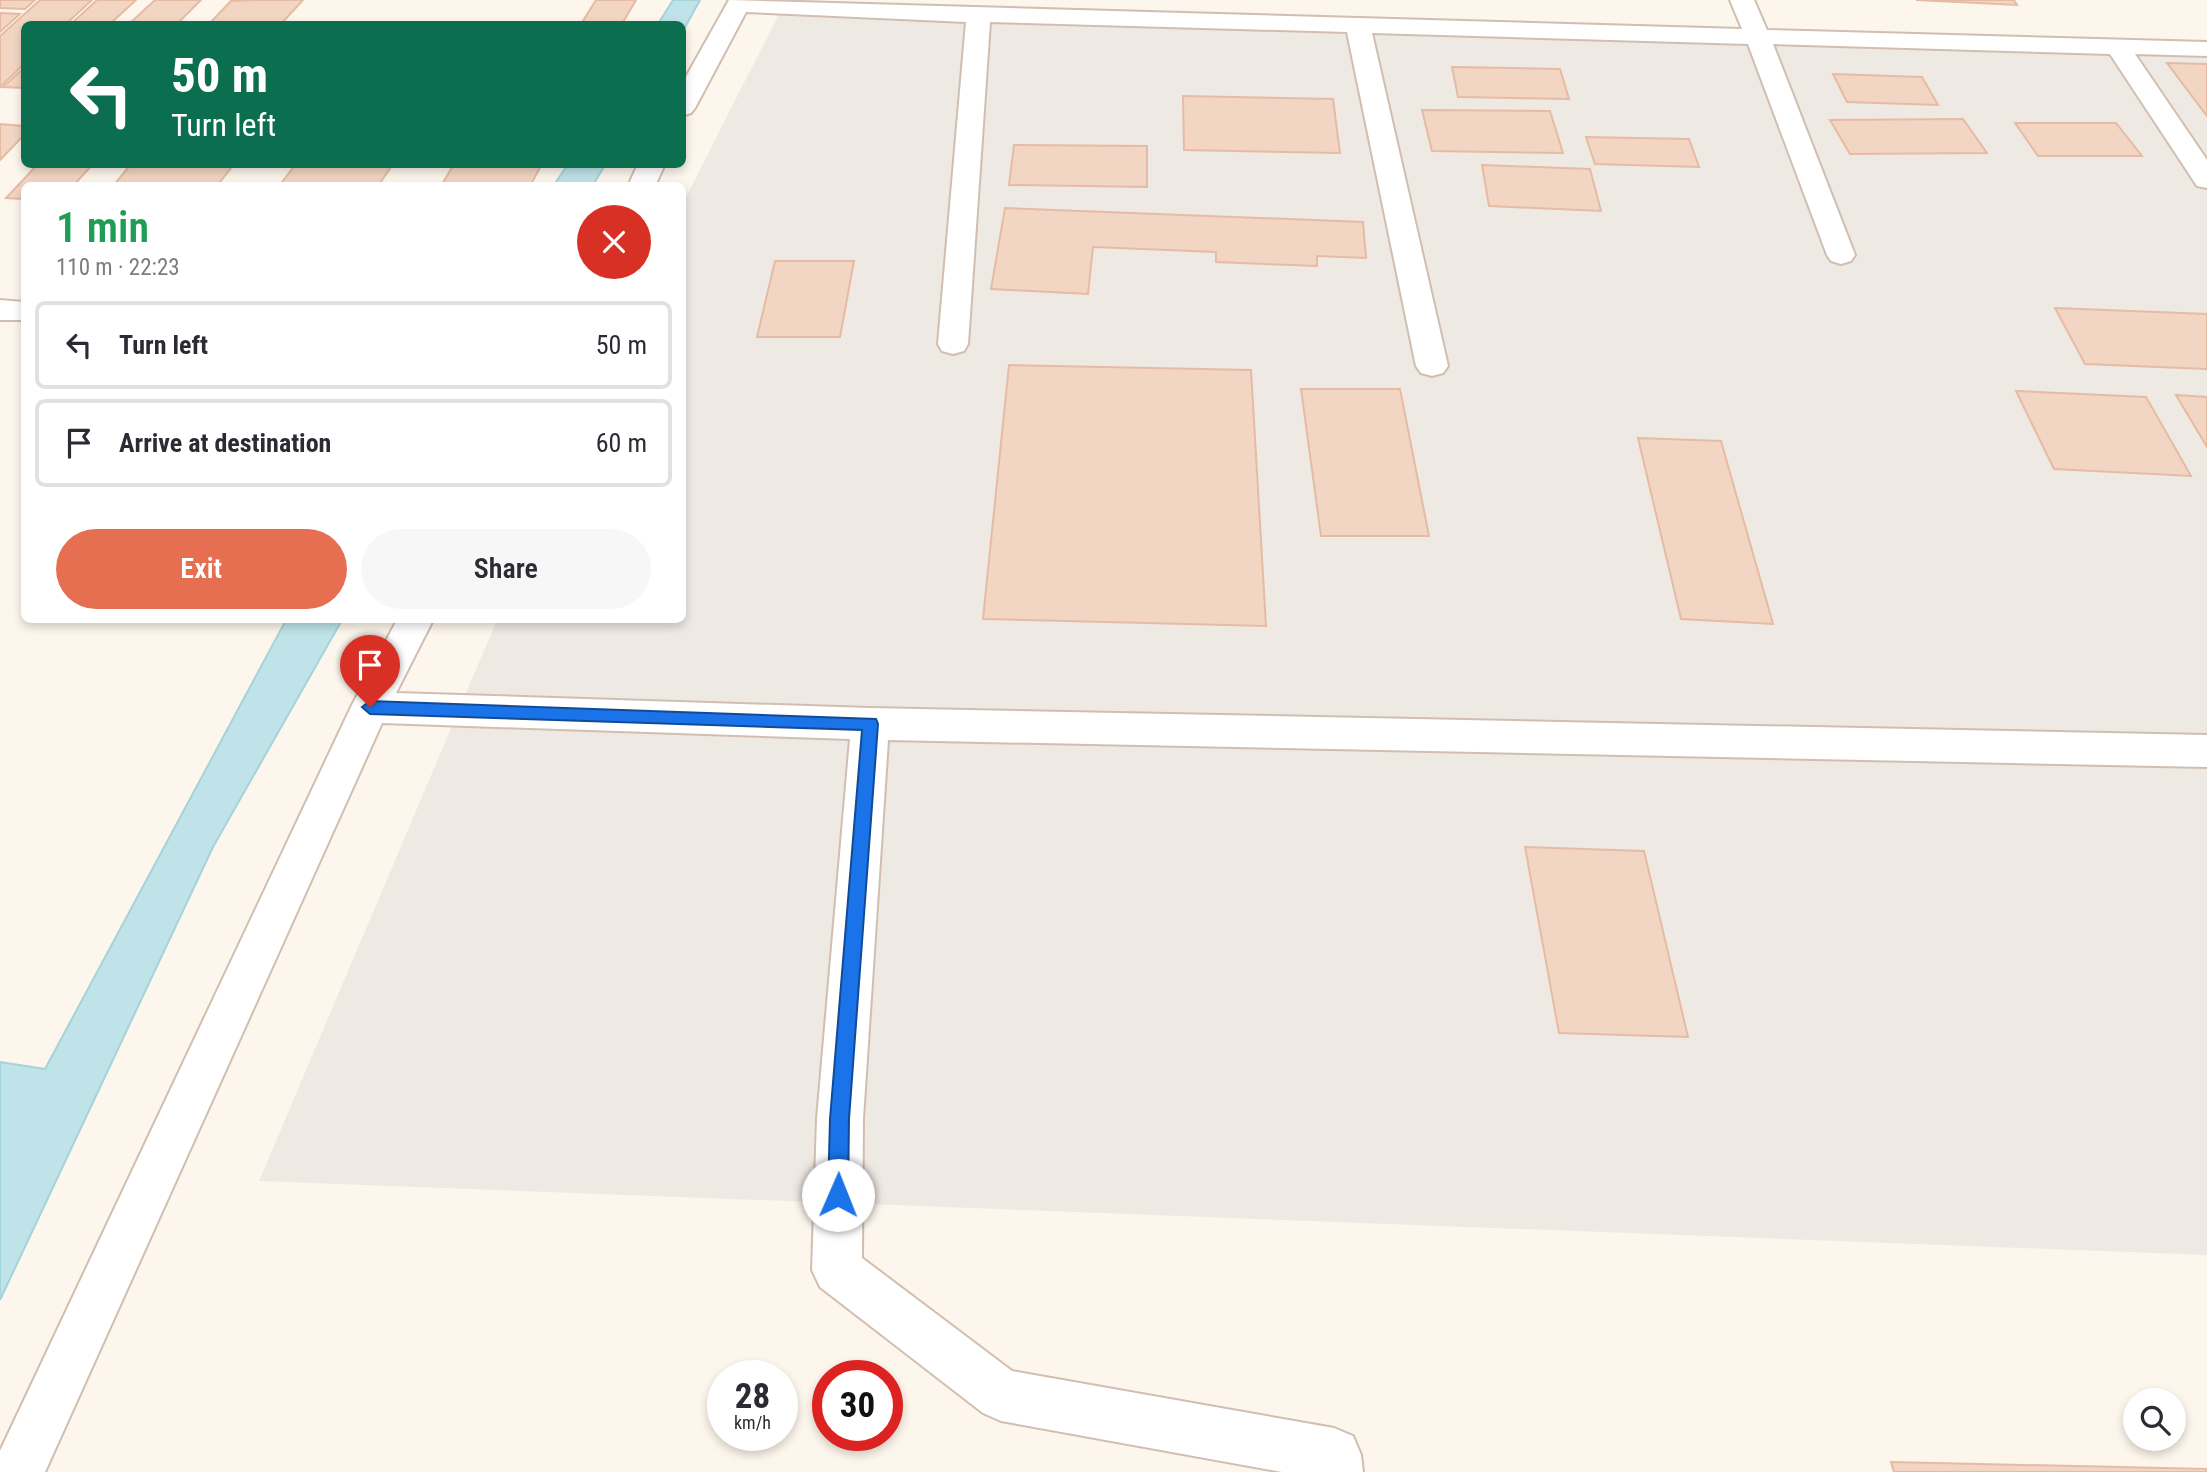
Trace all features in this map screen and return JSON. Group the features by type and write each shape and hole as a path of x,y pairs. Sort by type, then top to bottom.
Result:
{"street":[{"path":"1742,0 1840,255"},
{"path":"686,101 740,2 979,15 1173,10 1358,26 2207,49"},
{"path":"953,344 979,15"},
{"path":"1358,26 1432,366"},
{"path":"2118,47 2207,180"},
{"path":"0,310 21,312"},
{"path":"18,1472 370,707 413,623"},
{"path":"370,707 870,724 2207,751"},
{"path":"870,724 840,1119 837,1270 1001,1395 1334,1455 1336,1472"}],"shaded area":[{"path":"780,12 2207,56 2207,1255 259,1181 496,623 686,623 686,197"}],"water":[{"path":"673,0 700,0 686,26 686,21 660,21"},
{"path":"565,168 603,168 595,182 556,182"},
{"path":"284,623 340,623 213,847 0,1300 0,1062 45,1069"}],"building":[{"path":"0,0 35,0 25,9 0,8"},
{"path":"40,0 92,0 69,21 21,21 21,67 0,87 0,36"},
{"path":"97,0 136,0 113,21 74,21"},
{"path":"155,0 201,0 180,21 132,21"},
{"path":"303,0 284,21 212,21 231,1"},
{"path":"596,0 636,0 624,21 583,21"},
{"path":"1916,0 2014,0 2017,5"},
{"path":"0,13 20,14 0,32"},
{"path":"2167,63 2207,64 2207,116"},
{"path":"1452,67 1560,69 1569,99 1458,97"},
{"path":"21,71 21,88 3,87"},
{"path":"1833,74 1922,77 1938,105 1847,102"},
{"path":"1183,96 1333,99 1340,153 1184,150"},
{"path":"1422,110 1550,111 1563,153 1432,151"},
{"path":"1963,119 1987,153 1850,154 1830,120"},
{"path":"2015,123 2116,123 2142,156 2038,156"},
{"path":"0,124 21,126 21,138 0,160"},
{"path":"1586,137 1689,139 1699,167 1595,164"},
{"path":"1014,145 1147,146 1147,187 1009,185"},
{"path":"1482,165 1590,169 1601,211 1489,206"},
{"path":"34,168 89,168 77,182 21,182"},
{"path":"128,168 231,168 220,182 116,182"},
{"path":"293,168 390,168 381,182 282,182"},
{"path":"452,168 540,168 532,182 443,182"},
{"path":"21,182 21,199 6,198"},
{"path":"1005,208 1363,222 1366,258 1317,256 1317,266 1216,262 1216,252 1093,247 1088,294 991,289"},
{"path":"775,261 854,261 840,337 757,337"},
{"path":"2055,308 2207,314 2207,369 2085,364"},
{"path":"1009,365 1251,370 1266,626 983,619"},
{"path":"1301,389 1400,389 1429,536 1321,536"},
{"path":"2016,391 2146,397 2191,476 2054,469"},
{"path":"2176,395 2207,397 2207,447"},
{"path":"1638,438 1721,441 1773,624 1681,619"},
{"path":"1525,847 1644,851 1688,1037 1559,1033"},
{"path":"1891,1462 2207,1469 2207,1472 1894,1472"}],"route":[{"path":"370,707 870,724 840,1119 838,1195"}]}
